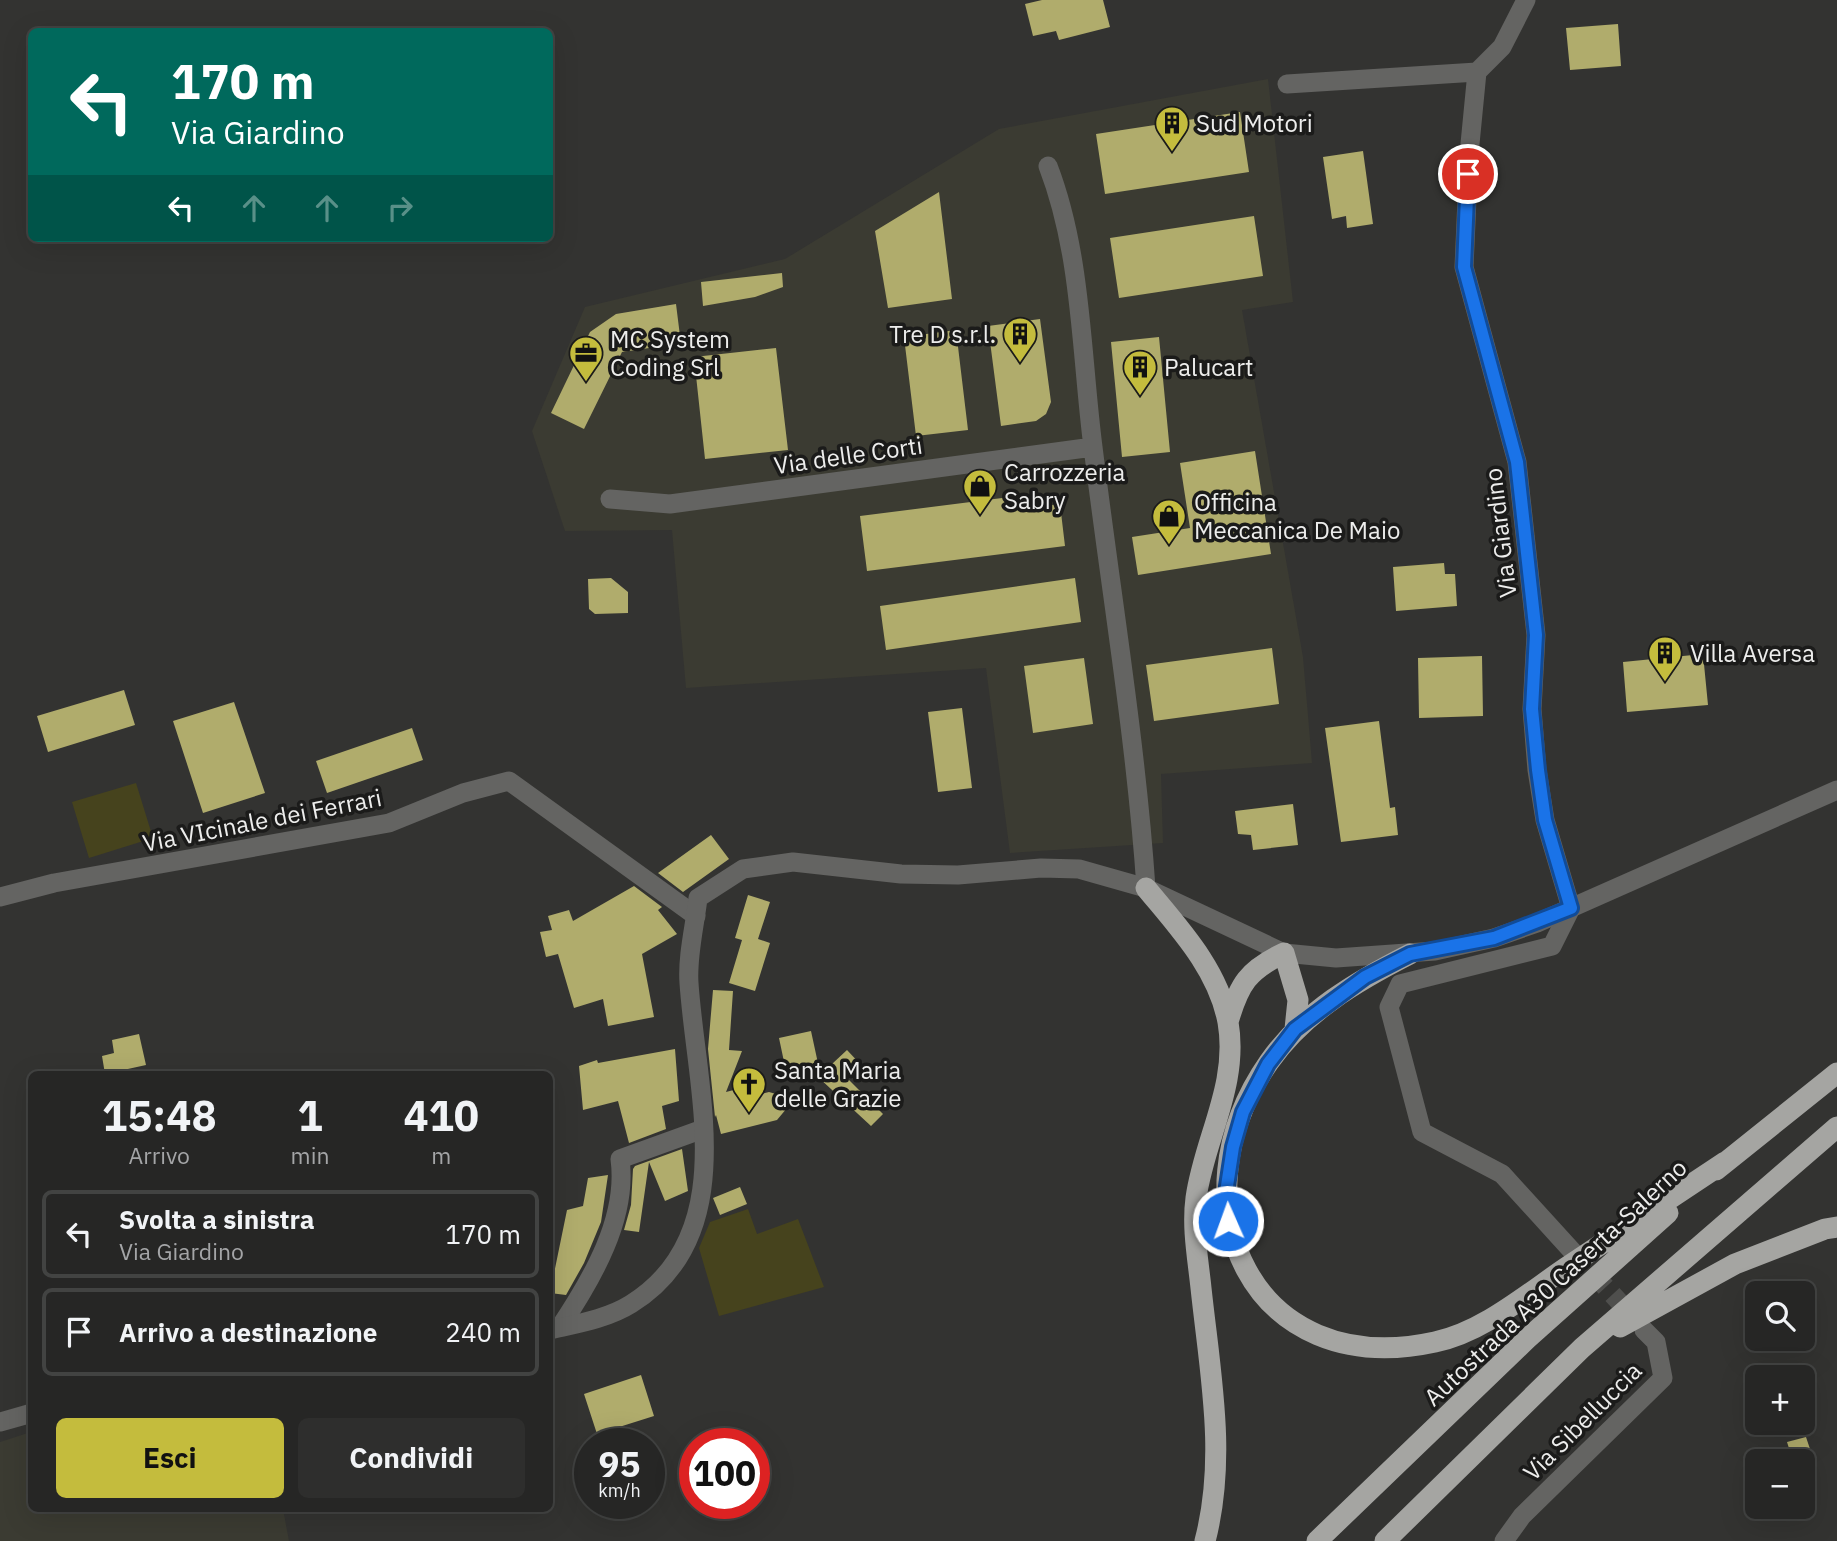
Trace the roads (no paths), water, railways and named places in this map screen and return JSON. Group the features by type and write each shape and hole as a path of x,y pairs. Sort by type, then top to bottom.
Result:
{"highway":[{"path":"1146,888 1193,944 1214,982 1228,1022 1230,1056 1227,1086 1196,1200 1196,1232 1216,1423 1216,1493 1205,1541"},
{"path":"1228,1022 1235,998 1246,977 1284,953 1298,1000 1295,1029"},
{"path":"1410,954 1365,977 1295,1029 1268,1064 1243,1112 1229,1173 1228,1221 1243,1266 1265,1300 1298,1326 1333,1341 1408,1347 1438,1342 1474,1327 1725,1162"},
{"name":"Autostrada A30 Caserta-Salerno","path":"1317,1541 1527,1339 1725,1162 1837,1073"},
{"path":"1385,1541 1582,1348 1837,1128"},
{"path":"1582,1348 1735,1264 1825,1229 1837,1227"}],"street":[{"path":"1287,84 1477,72 1502,47 1526,0"},
{"name":"Via Giardino","path":"1477,72 1473,98 1464,267 1517,462 1536,635 1532,709 1538,770 1545,820 1571,908"},
{"path":"1048,166 1068,235 1140,803 1146,888"},
{"name":"Via delle Corti","path":"610,499 670,504 1093,447"},
{"name":"Via VIcinale dei Ferrari","path":"0,897 54,883 389,824 463,793 509,781 696,916"},
{"path":"555,1329 587,1322 630,1305 665,1276 688,1244 699,1212 704,1180 703,1129 688,980 698,898 743,869 793,862 901,874 958,875 1041,868 1079,869 1146,888 1284,953 1336,958 1410,954 1494,938 1571,908 1837,789"},
{"path":"1571,908 1552,946 1400,984 1389,1007 1422,1132 1502,1174 1573,1252"},
{"path":"555,1329 583,1292 609,1235 619,1204 622,1177 620,1158 703,1129"},
{"name":"Via Sibelluccia","path":"1504,1541 1522,1516 1663,1378 1656,1342 1644,1329"},
{"path":"0,1422 28,1414"}],"tunnel":[{"path":"1573,1252 1637,1321"}],"place":[{"name":"Sud Motori","path":"1172,153"},
{"name":"Tre D s.r.l.","path":"1020,364"},
{"name":"MC System Coding Srl","path":"586,383"},
{"name":"Palucart","path":"1140,397"},
{"name":"Carrozzeria Sabry","path":"980,516"},
{"name":"Officina Meccanica De Maio","path":"1169,546"},
{"name":"Villa Aversa","path":"1665,683"},
{"name":"Santa Maria delle Grazie","path":"749,1114"}]}
